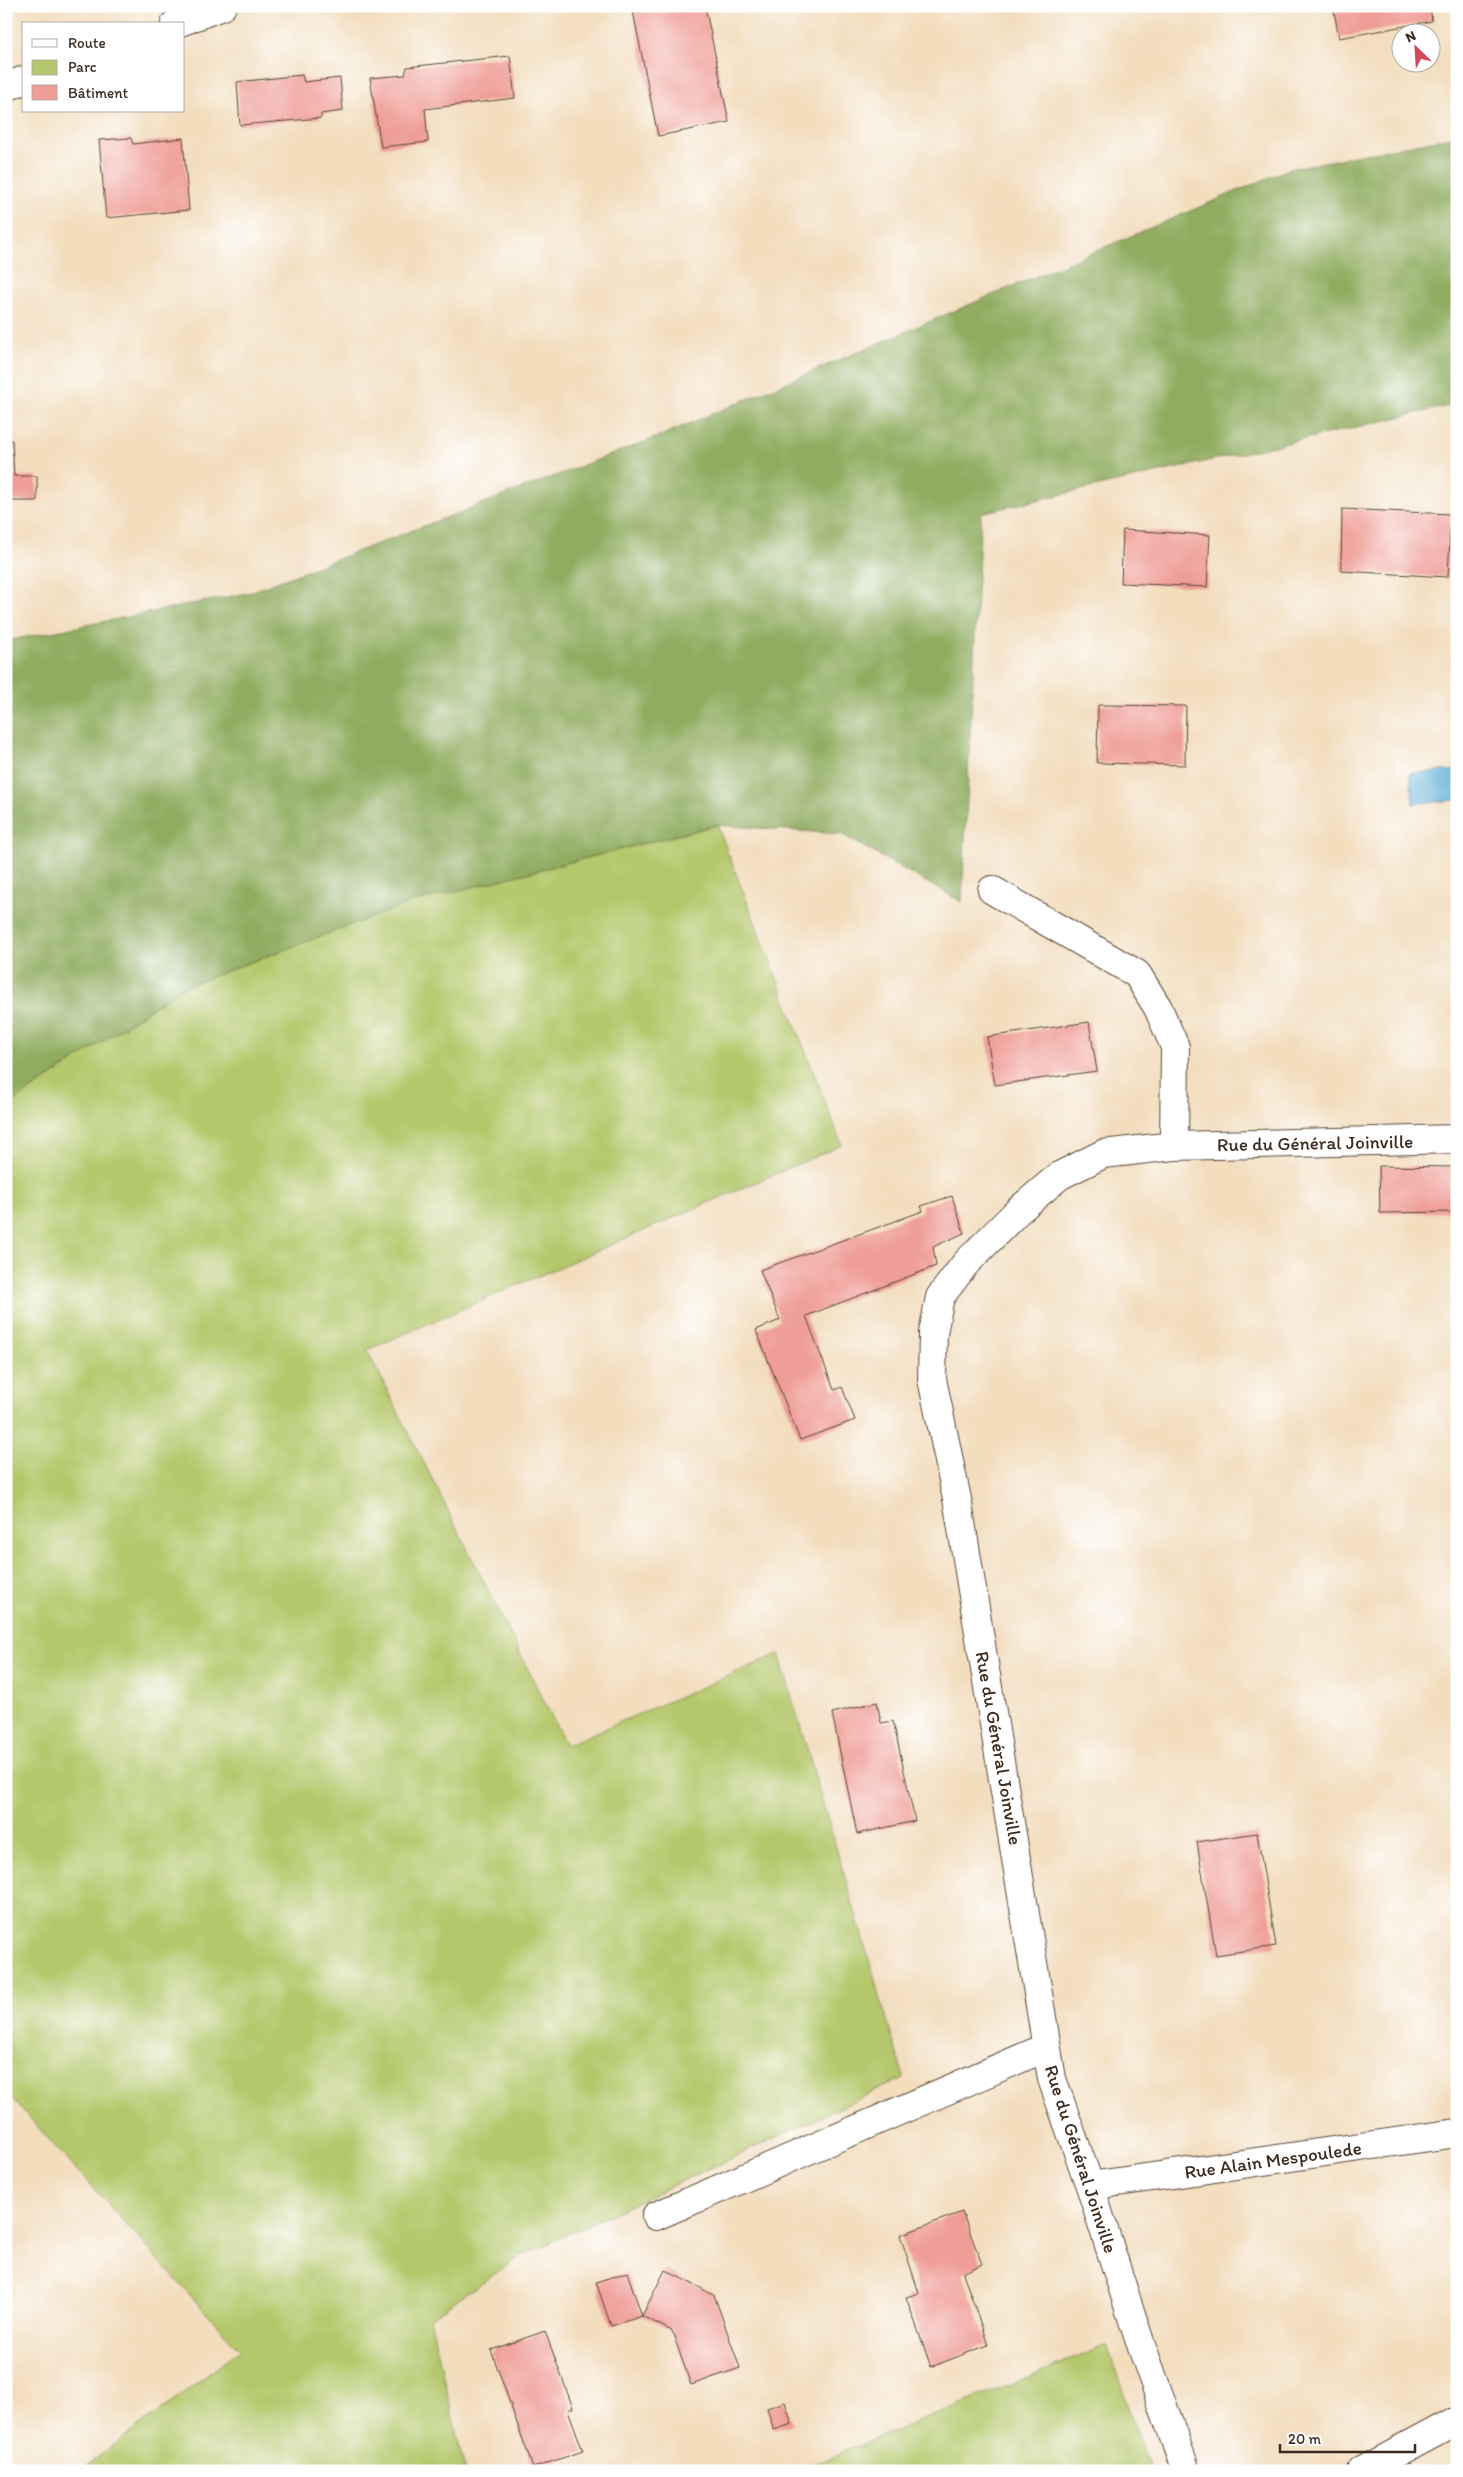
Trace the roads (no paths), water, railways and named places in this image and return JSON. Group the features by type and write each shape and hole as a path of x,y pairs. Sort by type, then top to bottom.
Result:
{"street":[{"path":"180,22 222,6"},
{"path":"6,87 22,81"},
{"path":"992,890 1137,974 1158,1008 1175,1046 1174,1146"},
{"name":"Rue du Général Joinville","path":"1186,2471 1138,2336 1090,2186 1052,2079 958,1504 932,1380 933,1334 940,1297 966,1263 1019,1210 1059,1176 1103,1154 1174,1146 1457,1139"},
{"path":"656,2216 1047,2047"},
{"name":"Rue Alain Mespoulede","path":"1090,2186 1457,2133"},
{"path":"1362,2471 1457,2420"}],"water":[{"path":"1457,770 1457,800 1413,804 1410,773"}]}
